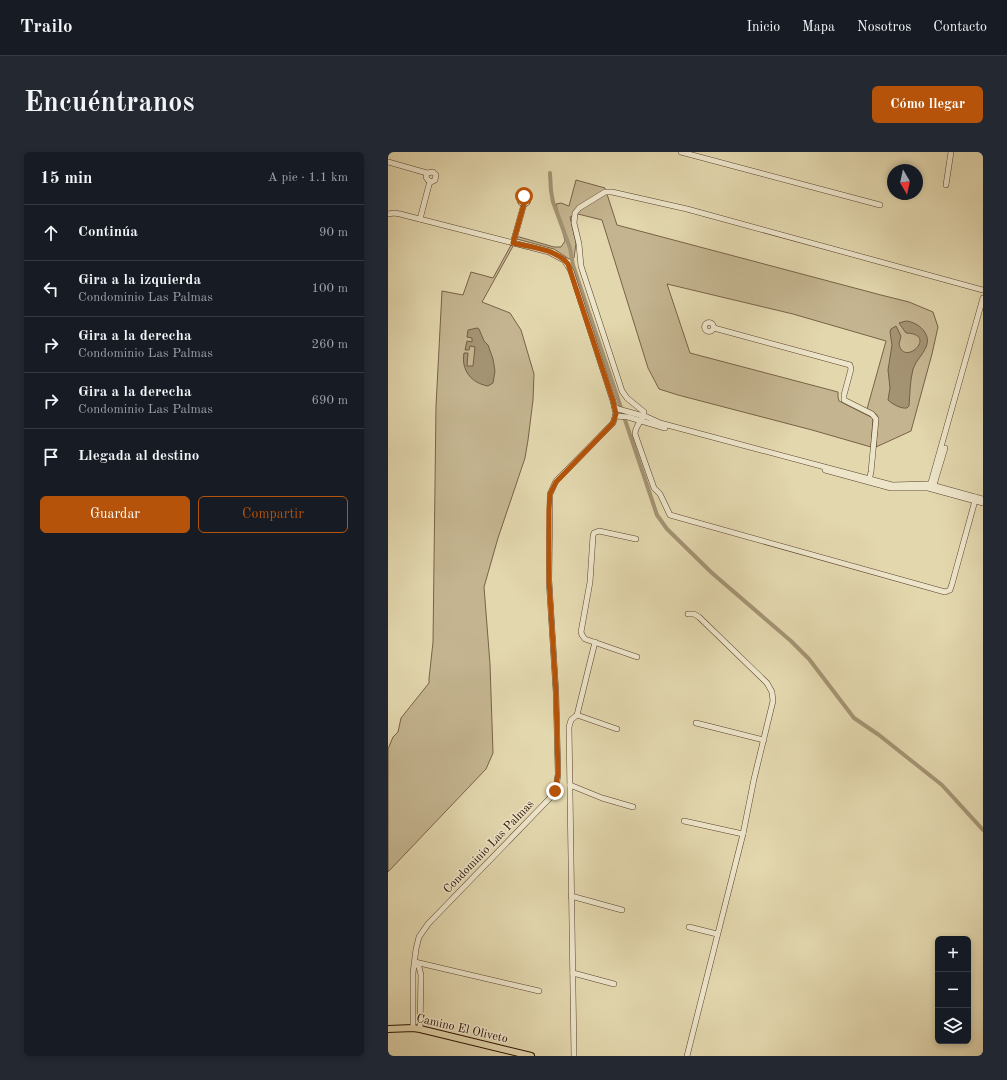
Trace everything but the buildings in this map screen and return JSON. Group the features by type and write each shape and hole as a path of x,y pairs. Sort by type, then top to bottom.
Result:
{"main road":[{"name":"Camino El Oliveto","path":"388,1029 420,1029 531,1056"}],"street":[{"path":"681,152 880,205"},
{"path":"946,186 951,152"},
{"path":"388,162 427,174 432,172 436,175 435,180 430,181"},
{"path":"427,174 426,178 430,181"},
{"path":"420,219 430,181"},
{"path":"976,499 950,590 945,592 670,515 660,494 654,488 635,434 635,430 644,416 643,410 627,398 622,391 580,262 580,244 574,223 575,213 581,206 605,192 612,192 687,209 983,290"},
{"path":"513,243 524,204"},
{"path":"388,214 397,213 554,254 562,258 568,264 615,407 616,416 625,417 869,480 894,485 932,487 976,499 983,503"},
{"path":"932,487 983,298"},
{"path":"932,487 983,308"},
{"path":"714,328 850,365 851,369 844,400 872,414 876,419 869,480"},
{"path":"615,407 620,410 644,416 660,423 869,480"},
{"name":"Condominio Las Palmas","path":"413,1028 413,973 417,943 425,928 549,799 556,789 558,774 556,693 549,580 550,494 556,482 607,430 613,423 616,416"},
{"path":"976,499 983,499"},
{"path":"636,539 599,531 595,532 593,535 590,582 581,632 583,638 637,657"},
{"path":"687,1056 773,704 769,686 699,617 694,614 688,614"},
{"path":"574,1056 569,727 571,720 577,714 595,642"},
{"path":"577,714 617,729"},
{"path":"696,723 764,740"},
{"path":"570,785 602,798 633,807"},
{"path":"684,820 742,834"},
{"path":"571,896 622,910"},
{"path":"689,927 717,934"},
{"path":"415,962 539,991"},
{"name":"Condominio Las Palmas","path":"415,962 419,967 421,975 420,1029"},
{"path":"572,973 614,984"}],"shaded area":[{"path":"576,180 605,188 617,225 909,302 933,312 938,327 932,354 911,431 876,447 878,417 876,414 867,409 886,341 793,314 667,284 690,353 838,392 839,401 873,418 871,447 678,395 659,389 648,368 602,220 578,214 570,217 576,243 574,258 569,259 554,249 517,239 482,302 510,313 521,330 534,374 533,400 525,458 498,538 484,587 490,664 493,753 486,769 388,872 388,749 393,737 398,732 401,718 429,683 433,642 436,406 442,291 463,295 471,272 493,278 516,236 554,247 561,247 565,241 556,204 561,203 569,206"},
{"path":"906,321 919,326 923,330 927,338 927,342 925,350 913,369 909,406 907,408 902,408 888,400 890,388 888,370 892,345 891,329 896,326 901,336 899,344 902,350 907,353 917,348 920,343 920,339 915,335 906,333 899,323"},
{"path":"477,328 488,345 493,359 495,371 493,383 488,386 472,379 468,375 464,365 464,353 468,353 467,366 473,366 475,347 470,346 469,350 465,350 467,341 472,342 472,338 467,337 468,330"}],"waterway":[{"path":"550,173 553,202 570,248 573,265 657,515 667,529 712,573 791,641 809,659 854,718 879,735 942,785 983,830"}],"route":[{"path":"524,196 520,200 521,203 524,204 513,243 549,252 562,258 568,264 616,412 613,423 556,482 550,494 549,580 556,693 558,774 557,787 555,791"}]}
